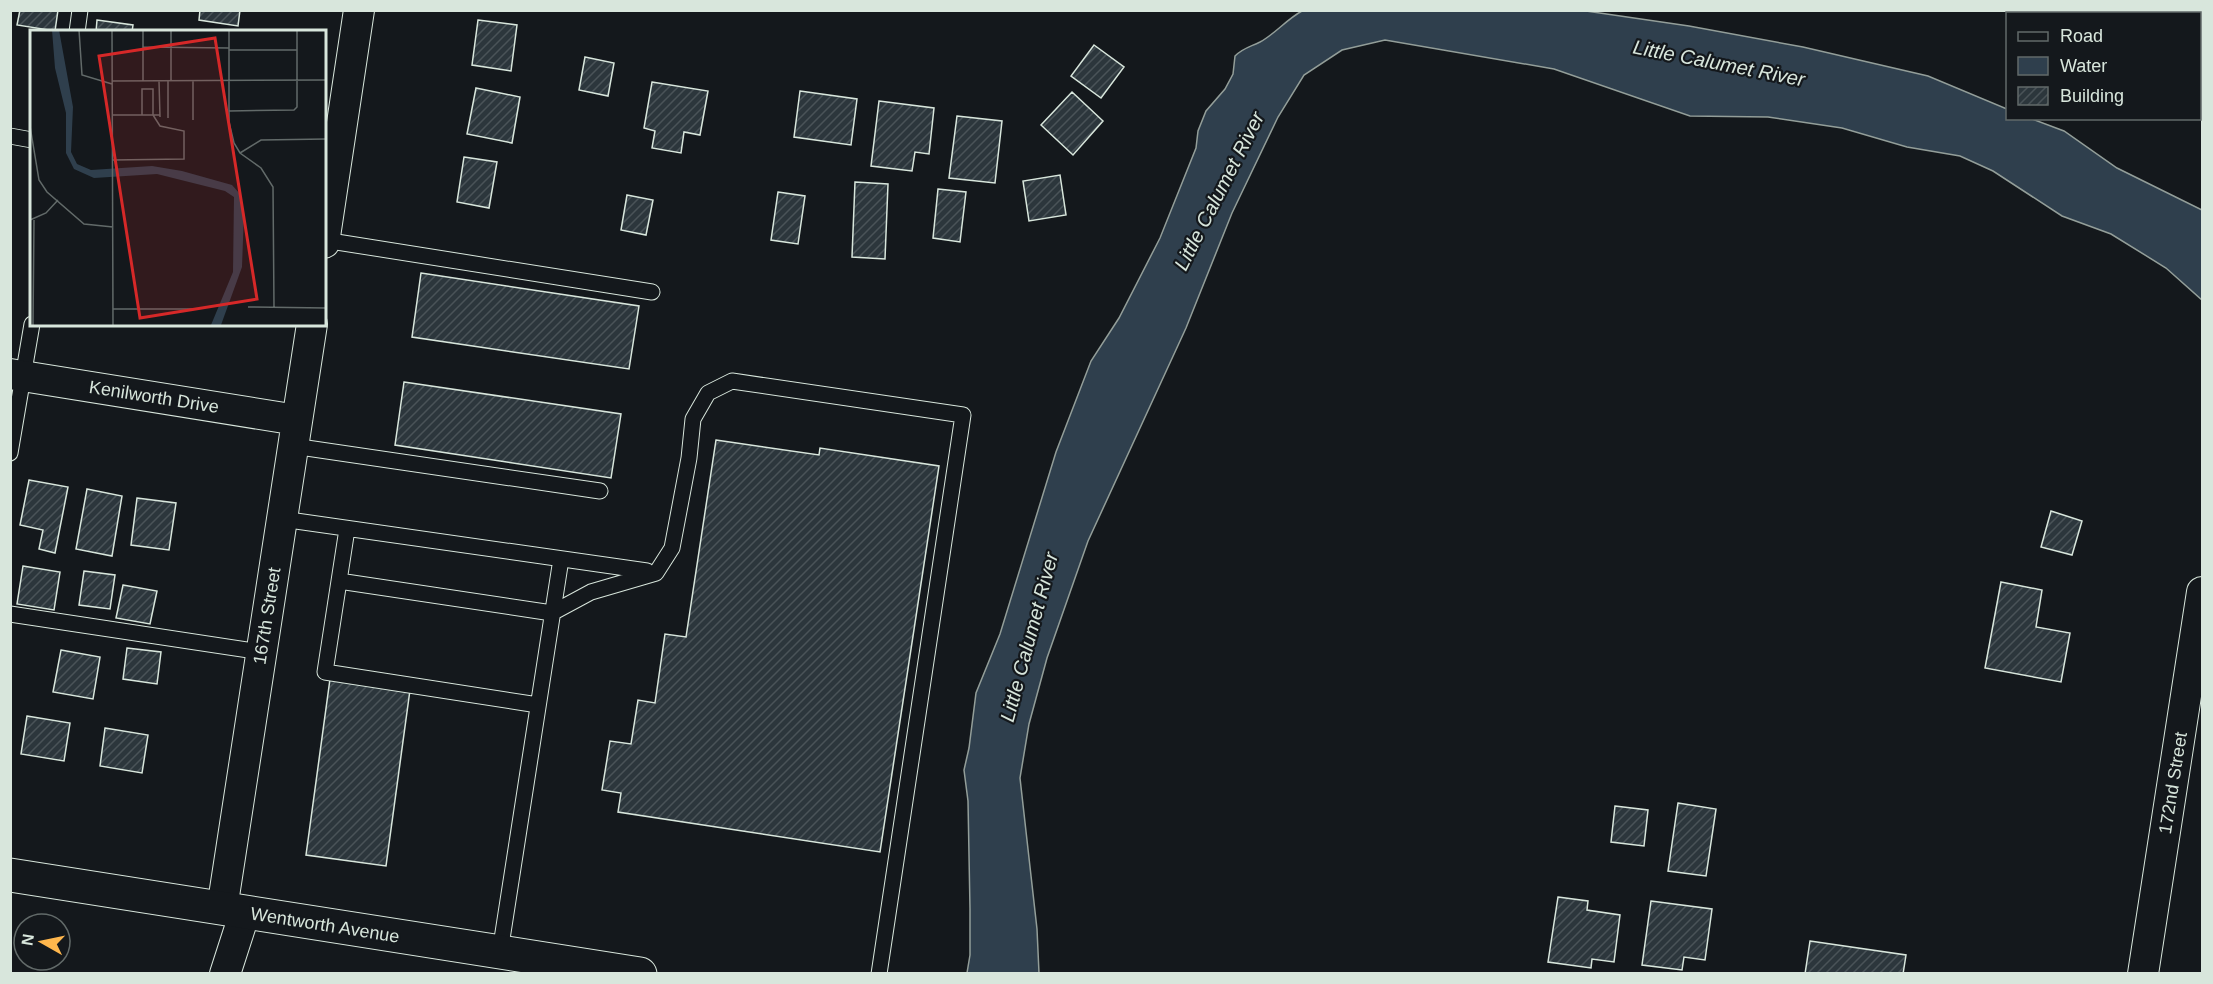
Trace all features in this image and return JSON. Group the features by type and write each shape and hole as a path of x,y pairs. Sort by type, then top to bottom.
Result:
{"street":[{"path":"326,228 359,10"},
{"name":"167th Street","path":"225,974 234,911 261,652 312,326"},
{"name":"Kenilworth Drive","path":"17,375 295,433"},
{"name":"172nd Street","path":"2143,974 2202,592"},
{"name":"Wentworth Avenue","path":"10,875 640,974"}],"lane":[{"path":"77,30 80,10"},
{"path":"10,136 30,140"},
{"path":"326,241 652,292"},
{"path":"10,453 17,375 31,326"},
{"path":"339,581 552,613 591,592 656,573 672,548 689,458 693,419 708,393 732,381 963,415 879,974"},
{"path":"295,433 600,491"},
{"path":"282,519 656,573"},
{"path":"346,529 325,672 538,705"},
{"path":"500,952 561,559"},
{"path":"10,614 261,652"}],"water":[{"name":"Little Calumet River","path":"1302,11 1586,11 1689,26 1803,47 1928,76 2006,109 2006,120 2035,120 2064,131 2117,168 2202,210 2202,300 2166,268 2111,234 2062,216 1993,171 1960,156 1907,147 1842,128 1768,117 1690,116 1554,69 1385,40 1342,50 1304,75 1278,117 1232,213 1186,328 1088,541 1047,658 1029,724 1020,778 1037,929 1039,973 967,973 970,955 970,909 968,801 964,770 976,693 1000,634 1056,452 1091,361 1119,318 1160,238 1196,148 1198,131 1206,111 1225,89 1233,74 1235,56 1265,39"}],"building":[{"path":"20,10 58,10 55,30 17,25"},
{"path":"200,10 240,10 238,26 199,20"},
{"path":"2112,10 2143,10 2143,12 2112,12"},
{"path":"2181,10 2202,10 2202,67 2201,12 2180,12"},
{"path":"97,20 133,25 132,30 96,30"},
{"path":"478,20 517,25 511,71 472,65"},
{"path":"1094,45 1124,67 1101,98 1071,76"},
{"path":"585,57 614,63 608,96 579,90"},
{"path":"652,82 708,91 700,135 684,132 681,153 652,148 655,131 644,128"},
{"path":"476,88 520,97 512,143 467,134"},
{"path":"800,91 857,99 851,145 794,137"},
{"path":"1072,92 1103,121 1073,155 1041,125"},
{"path":"879,101 934,108 929,154 915,152 912,171 871,166"},
{"path":"957,116 1002,121 995,183 949,178"},
{"path":"464,157 497,162 489,208 457,202"},
{"path":"1060,175 1066,215 1029,221 1023,181"},
{"path":"855,182 888,184 885,259 852,257"},
{"path":"938,189 966,192 960,242 933,238"},
{"path":"778,192 805,196 798,244 771,240"},
{"path":"627,195 653,200 646,235 621,230"},
{"path":"421,273 639,306 629,369 412,337"},
{"path":"404,382 621,414 611,478 395,445"},
{"path":"716,440 819,455 820,448 939,466 880,852 618,812 621,793 602,790 610,741 631,744 638,700 655,703 665,634 686,637"},
{"path":"29,480 68,487 55,553 39,549 43,530 20,525"},
{"path":"87,489 122,496 112,556 76,549"},
{"path":"137,498 176,503 169,550 131,545"},
{"path":"2051,511 2082,521 2072,555 2041,547"},
{"path":"23,566 60,572 54,610 17,604"},
{"path":"84,571 115,575 110,609 79,605"},
{"path":"2001,582 2042,590 2036,627 2070,633 2061,682 1985,668"},
{"path":"123,585 157,591 150,624 116,618"},
{"path":"127,648 161,652 157,684 123,679"},
{"path":"61,650 100,657 93,699 53,692"},
{"path":"330,679 410,690 386,866 306,855"},
{"path":"27,716 70,723 64,761 21,754"},
{"path":"105,728 148,735 142,773 100,766"},
{"path":"1678,803 1716,809 1706,876 1668,871"},
{"path":"1615,806 1648,810 1644,846 1611,842"},
{"path":"1558,897 1588,901 1587,910 1620,915 1614,962 1592,959 1591,968 1548,962"},
{"path":"1651,901 1712,909 1705,960 1684,957 1682,970 1642,965"},
{"path":"1810,941 1906,955 1903,974 1805,974"}]}
